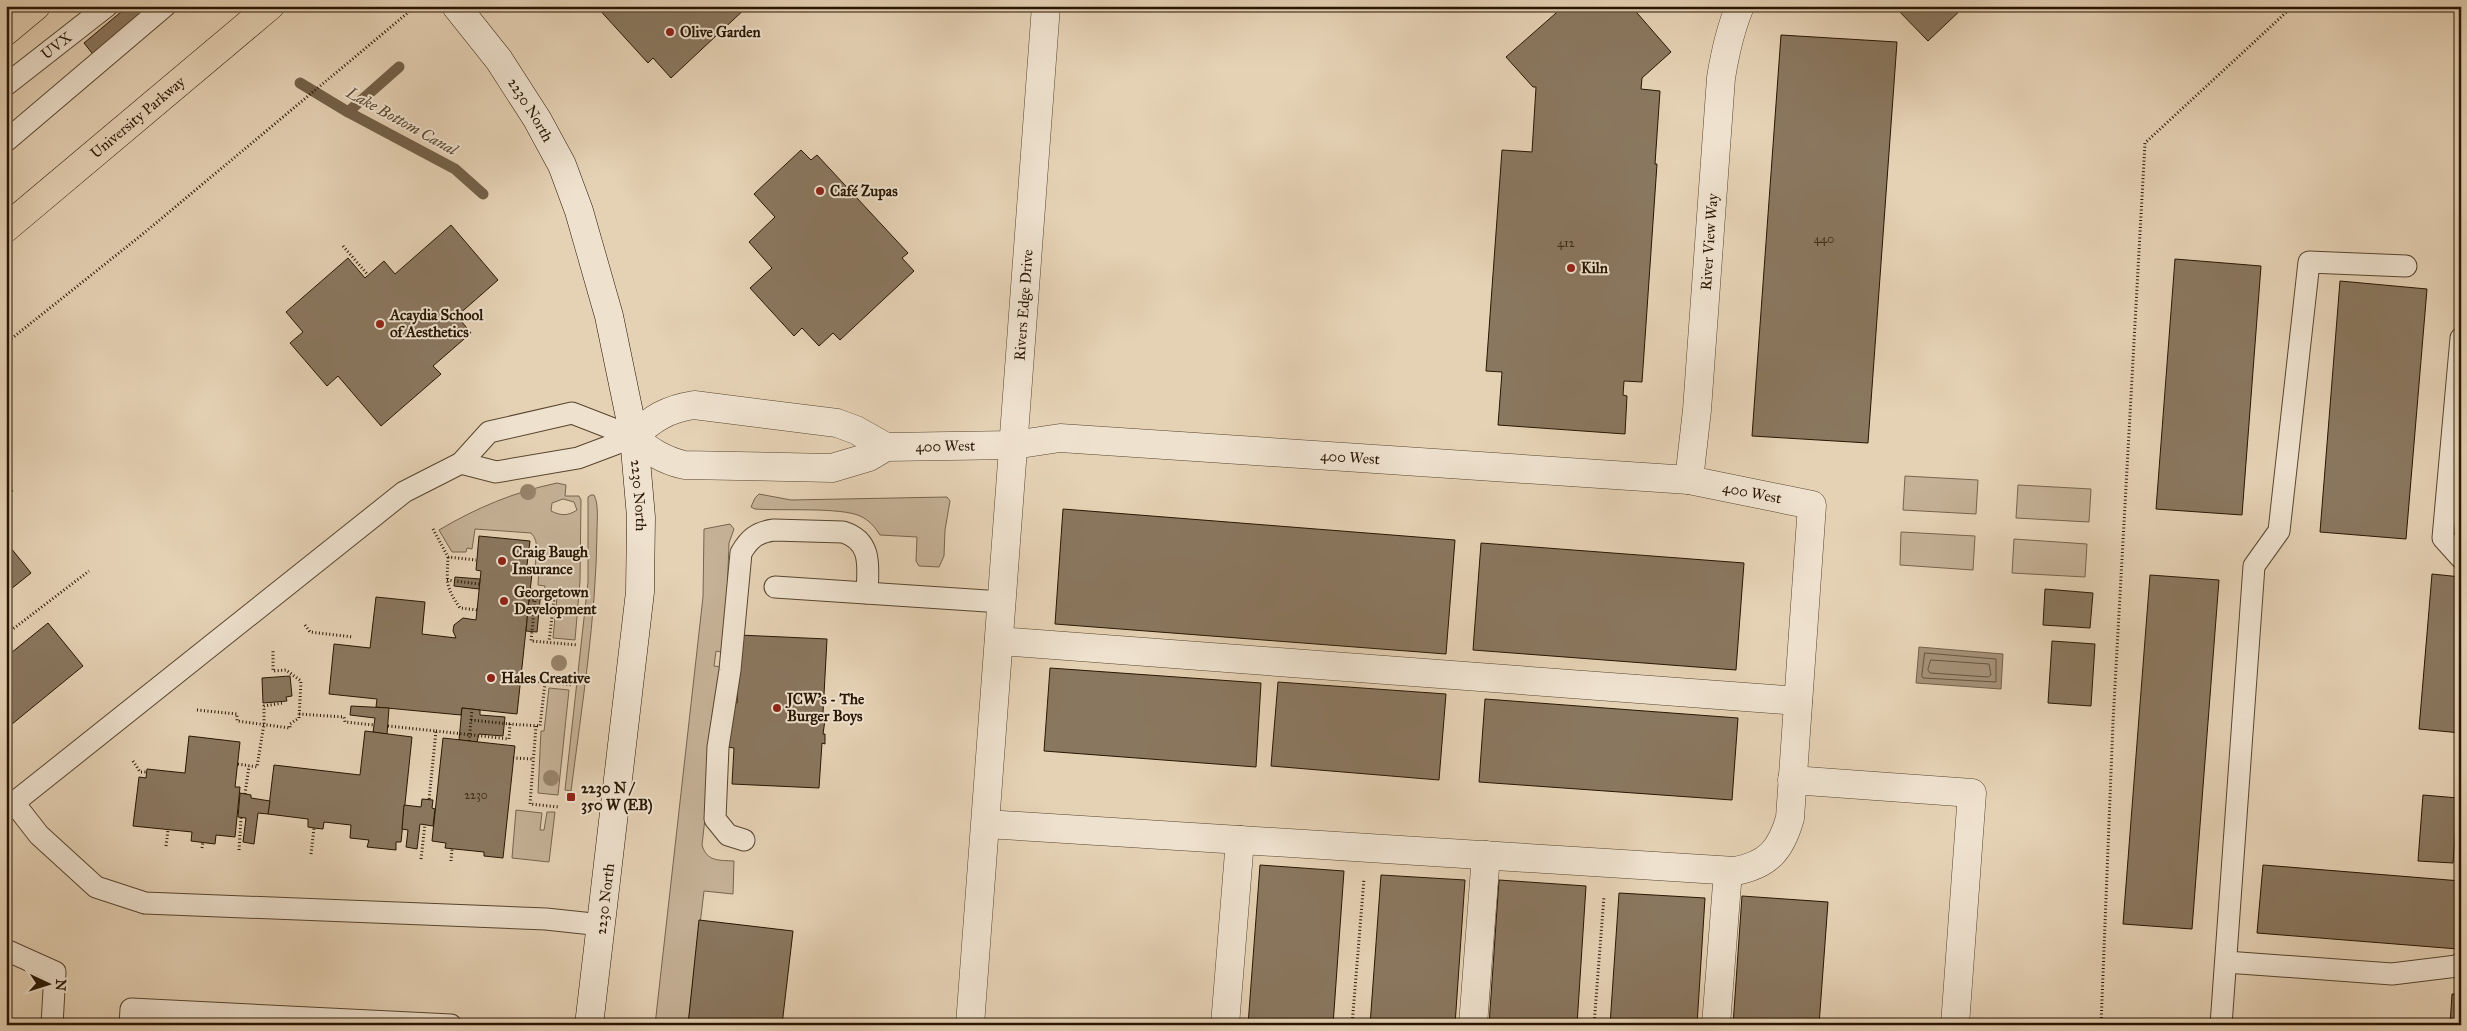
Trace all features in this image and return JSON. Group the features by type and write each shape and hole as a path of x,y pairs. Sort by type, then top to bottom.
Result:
{"main road":[{"path":"6,31 36,6"},
{"name":"University Parkway","path":"6,228 270,6"}],"street":[{"name":"2230 North","path":"456,6 499,60 562,165 579,211 609,316 634,437 641,517 640,592 589,1025"},
{"name":"Rivers Edge Drive","path":"970,1025 1046,6"},
{"name":"River View Way","path":"1689,480 1697,410 1721,78 1725,50 1735,9"},
{"path":"634,437 646,424 661,414 677,408 694,405 827,421 856,430 886,447"},
{"name":"400 West","path":"634,437 649,451 668,461 692,466 832,468 868,457 886,447 1013,445 1060,438 1689,480 1812,504 1798,701"},
{"path":"986,824 1728,871 1752,868 1766,860 1778,848 1790,818 1798,701 999,641"},
{"path":"1792,780 1972,793 1955,1025"},
{"path":"1225,1025 1240,840"},
{"path":"1474,1025 1486,855"},
{"path":"1716,1025 1728,871"}],"lane":[{"name":"UVX","path":"6,85 107,6"},
{"path":"6,141 164,6"},
{"path":"2221,1025 2254,566 2278,531 2309,262 2406,266"},
{"path":"2461,338 2443,538 2461,558"},
{"path":"602,925 546,920 145,903 96,887 10,806 398,497 461,463 489,432 572,413 634,437"},
{"path":"461,463 496,472 578,458 634,437"},
{"path":"744,840 728,836 715,819 718,747 730,670 741,553 748,542 764,531 843,532 860,540 866,550 868,563 867,593"},
{"path":"775,587 1002,602"},
{"path":"6,950 55,972 52,1025"},
{"path":"2226,962 2392,974 2457,966 2461,963"},
{"path":"130,1025 131,1009 451,1025"}],"path":[{"path":"6,343 287,114 416,6"},
{"path":"2101,1025 2113,722 2145,144 2292,6"},
{"path":"343,246 368,275"},
{"path":"433,529 448,557 446,586 460,608 477,610"},
{"path":"448,557 476,560"},
{"path":"6,622 13,629 89,571"},
{"path":"447,580 480,584"},
{"path":"549,642 554,600 529,599 535,600 531,641 578,645"},
{"path":"305,625 310,632 353,637"},
{"path":"197,710 237,714 237,721 290,728 290,724 299,718 301,681 286,670 274,672 272,650"},
{"path":"521,680 573,685"},
{"path":"471,720 540,726 545,682"},
{"path":"238,764 257,767 264,724 264,706 283,703"},
{"path":"469,741 472,710"},
{"path":"299,714 344,717 345,722 374,725"},
{"path":"388,726 509,739 510,724"},
{"path":"536,726 530,804 559,807"},
{"path":"429,800 436,731"},
{"path":"513,758 533,760"},
{"path":"133,761 140,772 147,772"},
{"path":"246,794 249,766"},
{"path":"238,850 241,818"},
{"path":"421,859 425,824"},
{"path":"310,854 314,828"},
{"path":"166,846 168,830"},
{"path":"202,848 203,842"},
{"path":"451,861 452,849"},
{"path":"1352,1025 1365,871"},
{"path":"1594,1025 1604,893"}],"shaded area":[{"path":"1905,476 1978,480 1976,514 1903,510"},
{"path":"557,483 566,485 565,496 579,496 581,500 580,581 575,640 553,638 557,597 544,592 545,586 538,585 539,568 535,567 536,540 531,533 475,529 472,549 467,548 466,552 452,552 439,530 496,502 526,491","holes":["563,499 574,502 577,510 571,513 558,514 551,511 552,503"]},
{"path":"2018,485 2091,489 2089,522 2016,518"},
{"path":"759,494 791,500 947,497 950,501 945,530 944,556 939,567 919,566 916,561 917,537 880,535 866,520 851,513 825,510 755,509 751,507"},
{"path":"594,495 597,503 594,597 588,662 571,791 565,790 588,582 588,497"},
{"path":"730,524 734,529 729,543 725,653 716,651 714,666 722,667 702,845 707,855 714,859 734,861 733,894 704,891 688,1025 655,1025 703,597 704,529"},
{"path":"1901,532 1975,536 1973,570 1900,565"},
{"path":"2014,539 2087,544 2085,577 2012,573"},
{"path":"549,688 569,690 558,795 538,793 541,731 544,731"},
{"path":"516,810 542,813 540,830 544,830 547,812 555,812 549,862 512,858"}],"water":[{"path":"1919,647 2003,654 2001,689 1916,683"}],"building":[{"path":"128,6 148,6 152,11 96,58 84,43"},
{"name":"Olive Garden","path":"596,6 748,6 671,78 653,58 648,63"},
{"name":"Kiln","path":"1564,6 1631,6 1671,52 1642,78 1641,89 1660,91 1655,164 1657,164 1642,382 1624,381 1623,395 1627,396 1625,434 1498,425 1502,372 1486,371 1502,150 1532,152 1536,87 1533,87 1506,57"},
{"path":"1894,6 1965,6 1928,41"},
{"path":"1781,35 1897,42 1868,443 1752,436"},
{"path":"801,150 811,160 817,155 908,253 902,258 914,271 840,340 833,333 819,346 802,328 794,336 750,288 772,268 749,242 775,217 754,194"},
{"name":"Acaydia School of Aesthetics","path":"451,225 498,280 457,316 471,333 433,366 441,374 381,426 338,376 327,386 290,343 303,332 286,312 348,258 365,278 384,261 395,274"},
{"path":"2175,259 2261,266 2242,515 2156,509"},
{"path":"2340,281 2427,289 2406,539 2320,532"},
{"path":"6,483 13,491 6,497"},
{"path":"1063,509 1455,540 1446,654 1055,624"},
{"path":"479,536 530,541 526,573 532,573 517,714 462,708 461,715 376,707 377,699 329,694 334,644 370,648 376,597 425,602 422,634 456,638 453,631 454,625 463,618 476,620 481,571 476,570"},
{"path":"6,542 31,573 6,593"},
{"path":"1481,543 1744,563 1736,670 1473,650"},
{"path":"2432,574 2461,577 2461,733 2419,729"},
{"path":"2150,575 2219,580 2192,929 2123,924"},
{"path":"455,577 480,579 479,589 454,586"},
{"path":"530,589 541,590 537,632 526,631"},
{"path":"2045,589 2093,593 2090,628 2043,625"},
{"path":"48,623 83,666 6,729 6,657"},
{"name":"JCW's - The Burger Boys","path":"739,635 827,639 823,713 826,713 823,734 825,734 825,744 822,743 819,788 732,784 734,748 727,747 730,703 737,703"},
{"path":"2052,641 2095,644 2091,706 2048,703"},
{"path":"1050,668 1261,683 1256,767 1044,751"},
{"path":"290,676 292,696 286,697 287,701 263,703 262,678"},
{"path":"1278,682 1446,694 1439,780 1271,766"},
{"path":"1485,699 1738,718 1732,800 1479,782"},
{"path":"351,706 389,708 387,734 373,732 375,718 350,715"},
{"path":"462,708 480,710 480,715 505,717 503,736 479,734 477,742 459,740"},
{"path":"365,731 412,737 401,842 396,842 396,850 367,847 369,840 350,838 351,825 324,822 323,829 314,828 308,827 308,819 268,814 274,765 360,775"},
{"path":"189,736 240,742 235,787 240,787 235,837 216,835 215,844 191,841 192,832 133,826 139,777 146,778 147,769 185,773"},
{"path":"443,738 515,746 503,858 484,856 484,852 445,848 446,843 432,841"},
{"path":"240,793 251,795 251,798 270,801 268,814 258,813 254,844 243,842 246,818 238,817"},
{"path":"2423,795 2458,798 2453,863 2418,861"},
{"path":"422,799 433,800 432,808 435,809 433,826 420,824 417,849 406,847 408,830 402,829 404,805 421,807"},
{"path":"1260,865 1344,871 1333,1025 1248,1025"},
{"path":"2263,865 2461,881 2458,949 2257,933"},
{"path":"1381,875 1465,880 1455,1025 1370,1025"},
{"path":"1499,880 1586,886 1577,1025 1489,1025"},
{"path":"1619,893 1705,898 1697,1025 1610,1025"},
{"path":"1742,896 1828,902 1819,1025 1733,1025"},
{"path":"699,920 793,931 782,1025 688,1025"},
{"path":"2452,994 2461,994 2461,1025 2450,1025"}],"waterway":[{"path":"348,112 399,67"},
{"name":"Lake Bottom Canal","path":"300,83 348,112 455,169 483,194"}],"place":[{"name":"Olive Garden","path":"670,32"},
{"name":"Café Zupas","path":"820,191"},
{"name":"Kiln","path":"1571,268"},
{"name":"Acaydia School of Aesthetics","path":"380,324"},
{"name":"Craig Baugh Insurance","path":"502,561"},
{"name":"Georgetown Development","path":"504,601"},
{"name":"Hales Creative","path":"491,678"},
{"name":"JCW's - The Burger Boys","path":"777,708"},
{"name":"2230 N / 350 W (EB)","path":"571,797"}]}
